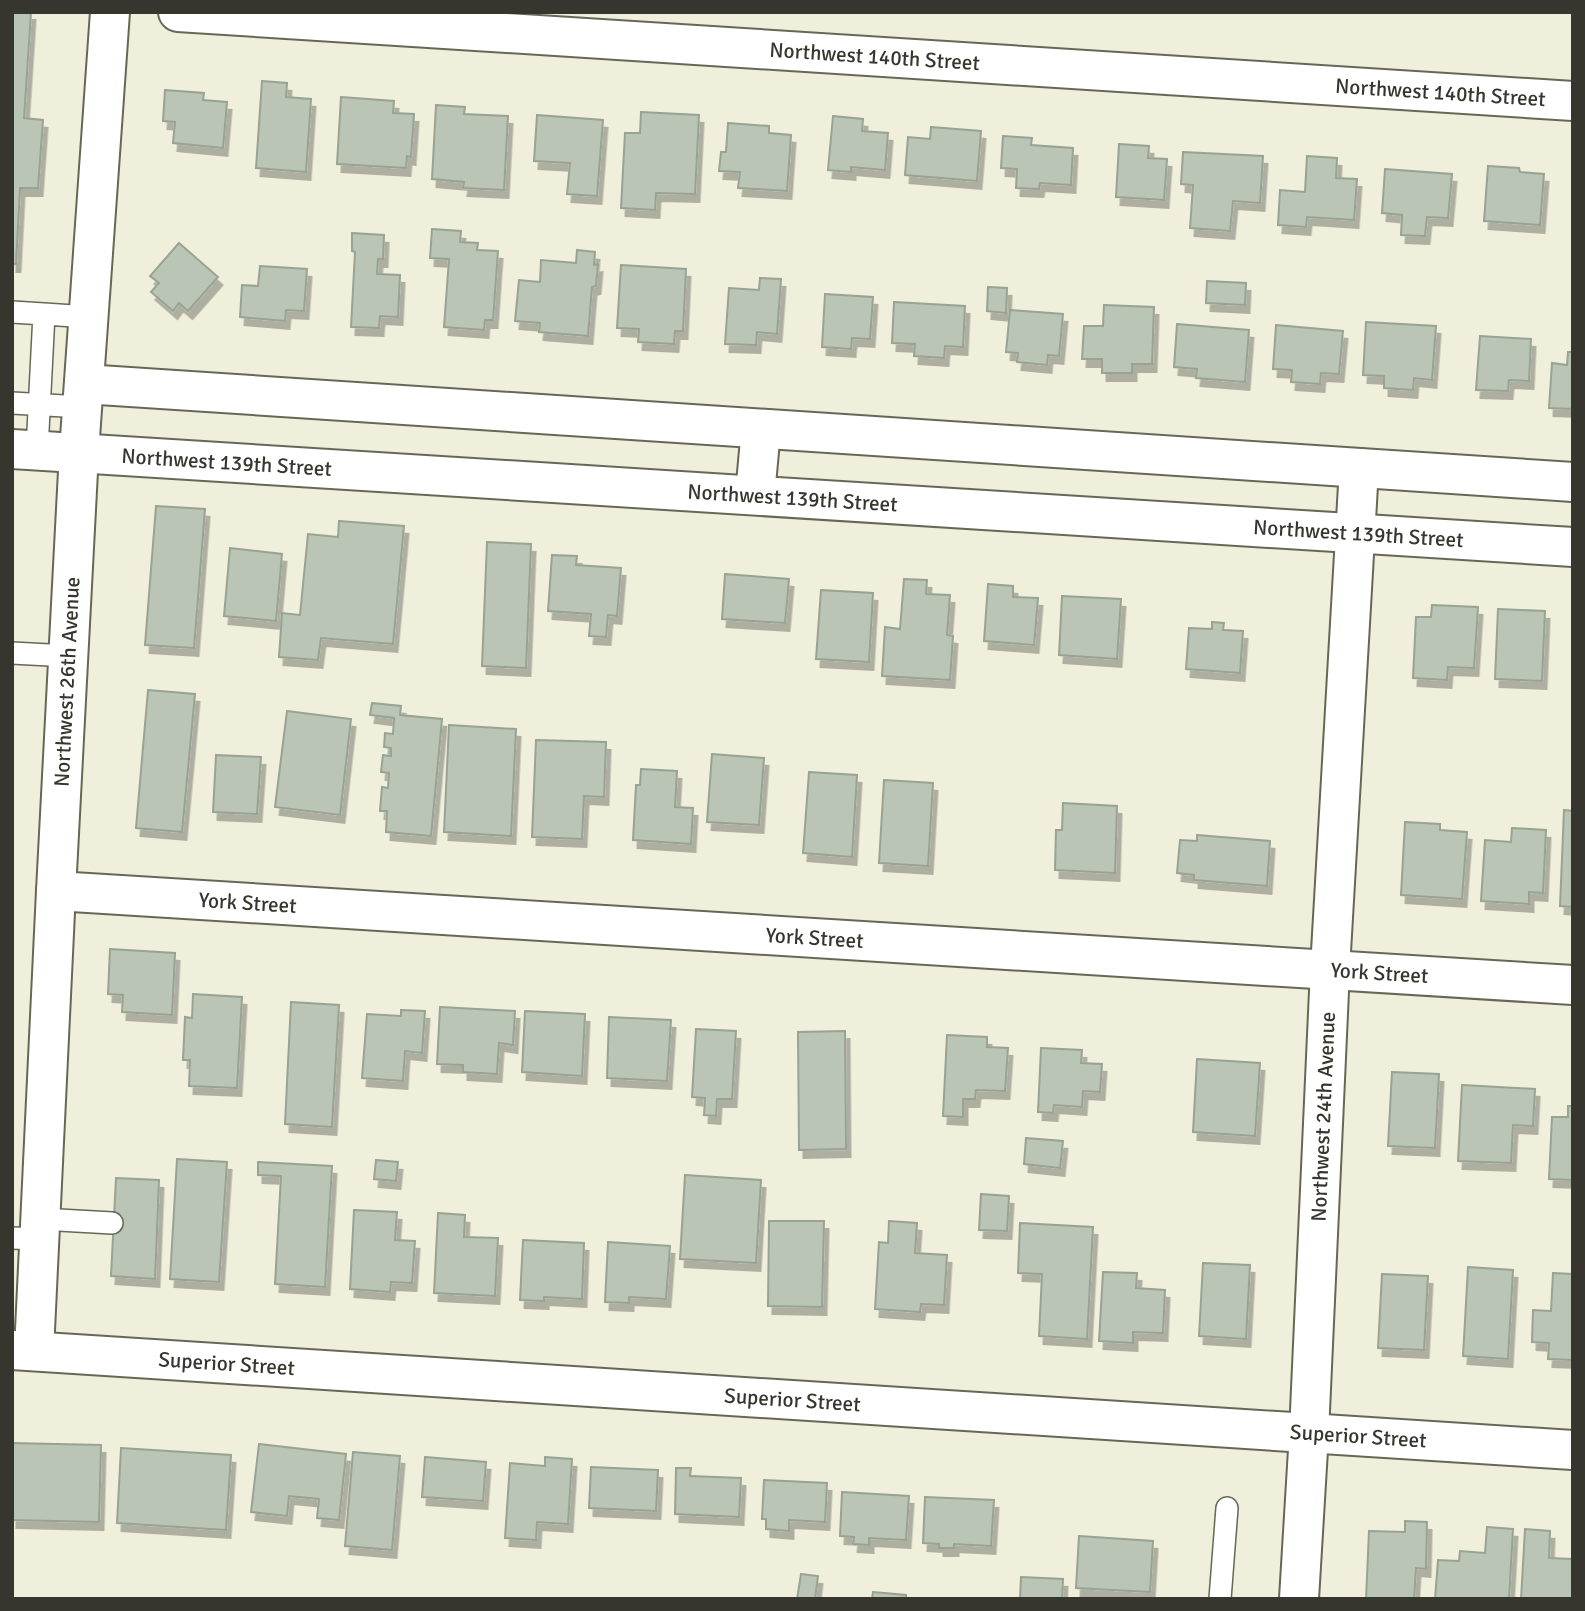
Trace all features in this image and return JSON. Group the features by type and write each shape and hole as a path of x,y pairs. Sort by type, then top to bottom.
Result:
{"street":[{"name":"Northwest 26th Avenue","path":"23,1350 55,891 79,452 110,12"},
{"name":"Northwest 140th Street","path":"178,12 1573,101"},
{"path":"83,395 761,429 1573,482"},
{"path":"755,495 761,429"},
{"name":"Northwest 139th Street","path":"24,449 1573,547"},
{"name":"Northwest 24th Avenue","path":"1299,1599 1330,969 1359,468"},
{"name":"York Street","path":"55,891 1573,985"},
{"name":"Superior Street","path":"23,1350 1573,1450"}],"lane":[{"path":"12,312 89,317"},
{"path":"24,449 40,404 44,314"},
{"path":"12,403 40,404 83,395"},
{"path":"12,653 68,656"},
{"path":"31,1232 113,1223"},
{"path":"1220,1599 1227,1508"}],"building":[{"path":"12,12 31,12 24,118 43,120 38,188 20,188 16,264 12,264"},
{"path":"262,81 287,83 286,97 311,99 306,172 256,168"},
{"path":"165,90 204,93 203,100 227,102 223,148 173,143 175,122 163,121"},
{"path":"341,97 394,101 393,113 414,114 411,157 407,156 406,168 337,164"},
{"path":"436,105 465,107 464,114 508,116 504,190 463,188 464,182 432,179"},
{"path":"641,112 699,115 695,194 656,193 655,210 621,208 625,133 640,133"},
{"path":"537,115 603,120 597,196 567,194 570,163 534,161"},
{"path":"833,116 863,119 862,131 888,133 885,170 851,167 851,172 828,170"},
{"path":"728,123 769,126 769,133 791,135 787,191 738,188 740,172 719,171 721,152 726,152"},
{"path":"931,127 981,131 977,181 905,175 908,137 930,139"},
{"path":"1003,136 1032,138 1031,145 1073,148 1071,185 1040,183 1039,189 1016,188 1017,169 1001,168"},
{"path":"1119,144 1149,146 1148,158 1167,159 1164,200 1116,197"},
{"path":"1183,152 1263,156 1260,203 1233,201 1230,231 1190,228 1193,185 1181,184"},
{"path":"1307,156 1337,158 1336,178 1357,179 1354,220 1307,217 1306,227 1278,225 1280,190 1305,192"},
{"path":"1488,166 1519,168 1520,172 1544,174 1540,225 1484,221"},
{"path":"1385,169 1452,174 1448,218 1427,217 1425,236 1401,235 1402,215 1382,213"},
{"path":"432,229 461,231 460,242 478,243 477,250 498,251 493,320 485,320 484,330 444,327 449,259 430,258"},
{"path":"352,233 384,235 383,259 378,259 377,274 400,275 398,317 380,316 379,328 351,327 355,252 352,251"},
{"path":"179,243 218,277 188,311 179,303 173,311 151,292 159,283 150,276"},
{"path":"577,250 595,252 594,265 598,264 596,286 592,287 588,336 539,332 540,323 515,321 519,280 540,282 541,260 576,263"},
{"path":"621,265 686,269 683,331 675,331 674,344 638,342 639,329 617,328"},
{"path":"260,266 307,269 304,311 286,310 285,321 240,317 242,285 258,286"},
{"path":"760,278 781,279 777,334 757,332 756,345 725,344 729,288 759,290"},
{"path":"1207,281 1246,283 1245,305 1206,303"},
{"path":"988,287 1007,288 1006,313 987,311"},
{"path":"825,294 873,297 870,339 852,338 851,349 822,347"},
{"path":"894,302 965,306 963,347 945,346 944,358 914,356 915,344 892,343"},
{"path":"1104,305 1154,307 1152,364 1132,364 1132,373 1102,373 1102,359 1082,359 1084,326 1103,326"},
{"path":"1010,310 1063,314 1059,356 1048,355 1047,365 1017,362 1018,353 1006,352"},
{"path":"1366,322 1436,326 1432,380 1414,378 1413,390 1384,388 1384,376 1363,375"},
{"path":"1177,324 1249,330 1245,382 1196,378 1197,369 1174,367"},
{"path":"1276,325 1343,331 1339,374 1321,373 1320,384 1291,382 1292,370 1273,369"},
{"path":"1480,336 1531,339 1529,381 1509,380 1508,391 1476,390"},
{"path":"1568,352 1573,352 1573,409 1549,408 1552,363 1567,365"},
{"path":"156,506 205,509 194,648 145,645"},
{"path":"339,521 404,526 393,644 321,638 318,660 279,657 282,613 300,615 308,534 338,537"},
{"path":"487,542 531,544 526,668 482,666"},
{"path":"230,548 282,554 276,621 224,616"},
{"path":"552,555 577,556 576,565 621,568 617,616 608,615 606,637 589,636 591,614 548,611"},
{"path":"725,574 789,579 785,623 722,619"},
{"path":"904,579 927,580 926,594 950,595 947,635 953,636 950,680 882,676 885,627 900,629"},
{"path":"988,584 1013,586 1013,597 1038,598 1034,645 984,641"},
{"path":"821,590 873,593 869,662 816,659"},
{"path":"1062,596 1121,599 1117,659 1059,655"},
{"path":"1432,605 1478,607 1474,668 1448,667 1447,680 1413,678 1416,617 1431,617"},
{"path":"1498,609 1545,611 1542,681 1495,679"},
{"path":"1212,622 1224,623 1223,630 1243,631 1240,673 1186,669 1189,628 1212,629"},
{"path":"148,690 195,694 182,832 136,828"},
{"path":"372,703 401,706 400,715 442,719 431,836 386,832 387,811 380,811 382,787 388,788 389,773 381,772 383,755 391,756 391,748 384,747 385,733 393,734 394,718 370,715"},
{"path":"287,711 351,719 340,815 275,807"},
{"path":"449,725 516,729 511,836 444,832"},
{"path":"536,740 606,742 604,797 584,796 582,839 532,837"},
{"path":"712,754 764,758 759,825 707,822"},
{"path":"216,755 261,757 257,814 213,812"},
{"path":"641,769 677,771 675,807 693,808 691,844 633,840 636,785 640,785"},
{"path":"809,772 857,775 852,857 803,853"},
{"path":"884,780 933,783 928,866 879,863"},
{"path":"1063,803 1117,806 1115,873 1055,870 1056,830 1062,830"},
{"path":"1564,810 1573,811 1573,907 1560,906"},
{"path":"1405,822 1440,824 1440,830 1467,832 1462,899 1401,895"},
{"path":"1512,828 1546,830 1543,893 1529,892 1529,904 1481,901 1485,840 1511,842"},
{"path":"1197,835 1270,841 1267,886 1194,880 1194,875 1177,873 1180,840 1197,841"},
{"path":"110,949 175,953 172,1015 122,1012 123,995 108,994"},
{"path":"193,994 242,997 237,1088 189,1086 190,1060 183,1060 185,1017 192,1018"},
{"path":"291,1002 339,1005 332,1127 285,1124"},
{"path":"440,1007 515,1011 513,1045 499,1043 497,1074 463,1072 463,1065 437,1064"},
{"path":"401,1010 425,1011 422,1053 405,1051 403,1081 362,1078 367,1014 401,1016"},
{"path":"525,1011 585,1014 582,1076 522,1072"},
{"path":"609,1017 671,1020 667,1081 607,1078"},
{"path":"696,1029 736,1031 732,1099 717,1099 716,1116 704,1115 705,1098 692,1097"},
{"path":"845,1031 846,1149 799,1150 798,1032"},
{"path":"947,1035 987,1037 987,1047 1008,1048 1005,1091 976,1090 975,1099 963,1099 963,1117 943,1116"},
{"path":"1041,1048 1082,1050 1081,1063 1102,1064 1100,1092 1083,1091 1082,1107 1054,1105 1053,1113 1038,1112"},
{"path":"1197,1059 1260,1063 1255,1136 1193,1132"},
{"path":"1392,1072 1439,1074 1435,1148 1388,1146"},
{"path":"1462,1085 1535,1089 1533,1126 1513,1125 1511,1163 1458,1161"},
{"path":"1568,1106 1573,1106 1573,1180 1549,1179 1552,1117 1568,1117"},
{"path":"1026,1138 1063,1141 1060,1168 1024,1164"},
{"path":"177,1159 227,1162 219,1282 170,1279"},
{"path":"376,1160 398,1162 396,1181 374,1179"},
{"path":"258,1162 332,1166 325,1287 275,1284 281,1176 258,1175"},
{"path":"685,1175 761,1180 756,1263 680,1259"},
{"path":"116,1178 159,1180 155,1279 111,1276"},
{"path":"981,1194 1009,1196 1007,1231 979,1230"},
{"path":"354,1210 397,1212 395,1240 415,1241 412,1283 391,1282 390,1292 350,1289"},
{"path":"438,1213 465,1215 464,1237 498,1238 495,1296 434,1293"},
{"path":"769,1221 824,1221 822,1307 768,1306"},
{"path":"889,1221 917,1223 915,1253 947,1255 944,1305 921,1304 920,1312 875,1309 879,1242 888,1243"},
{"path":"1020,1223 1093,1227 1087,1339 1039,1336 1042,1274 1018,1273"},
{"path":"523,1240 584,1243 582,1299 544,1297 544,1301 520,1300"},
{"path":"608,1242 670,1246 666,1299 629,1297 629,1303 605,1302"},
{"path":"1203,1263 1250,1265 1246,1339 1199,1336"},
{"path":"1468,1267 1513,1270 1508,1359 1463,1356"},
{"path":"1103,1272 1137,1273 1136,1288 1165,1290 1163,1333 1133,1332 1133,1343 1099,1341"},
{"path":"1553,1273 1573,1274 1573,1360 1548,1359 1549,1343 1532,1342 1533,1310 1551,1311"},
{"path":"1382,1274 1428,1276 1424,1350 1378,1348"},
{"path":"12,1443 101,1445 99,1522 12,1520"},
{"path":"259,1444 346,1454 339,1520 317,1518 319,1499 289,1496 287,1516 251,1512"},
{"path":"121,1448 231,1455 226,1530 117,1523"},
{"path":"353,1452 400,1456 392,1550 345,1546"},
{"path":"425,1457 486,1462 483,1501 422,1497"},
{"path":"545,1457 572,1459 568,1524 537,1522 536,1540 505,1538 510,1463 545,1466"},
{"path":"591,1467 658,1470 656,1511 589,1508"},
{"path":"676,1468 691,1468 690,1476 741,1478 739,1517 675,1514"},
{"path":"764,1480 827,1483 825,1522 789,1520 789,1531 766,1529 766,1519 762,1519"},
{"path":"842,1492 909,1496 906,1540 869,1538 869,1545 853,1544 854,1537 840,1536"},
{"path":"925,1497 994,1500 991,1546 954,1544 954,1548 939,1548 939,1544 923,1543"},
{"path":"1405,1521 1427,1522 1426,1569 1416,1568 1414,1599 1366,1599 1369,1531 1405,1532"},
{"path":"1487,1527 1513,1529 1509,1599 1435,1599 1438,1560 1459,1561 1460,1551 1485,1553"},
{"path":"1525,1529 1550,1531 1549,1558 1573,1559 1573,1599 1521,1599"},
{"path":"1079,1536 1153,1541 1150,1592 1076,1588"},
{"path":"801,1574 818,1576 815,1599 797,1599"},
{"path":"1021,1577 1063,1579 1062,1599 1020,1599"},
{"path":"873,1592 906,1595 906,1599 872,1599"}]}
